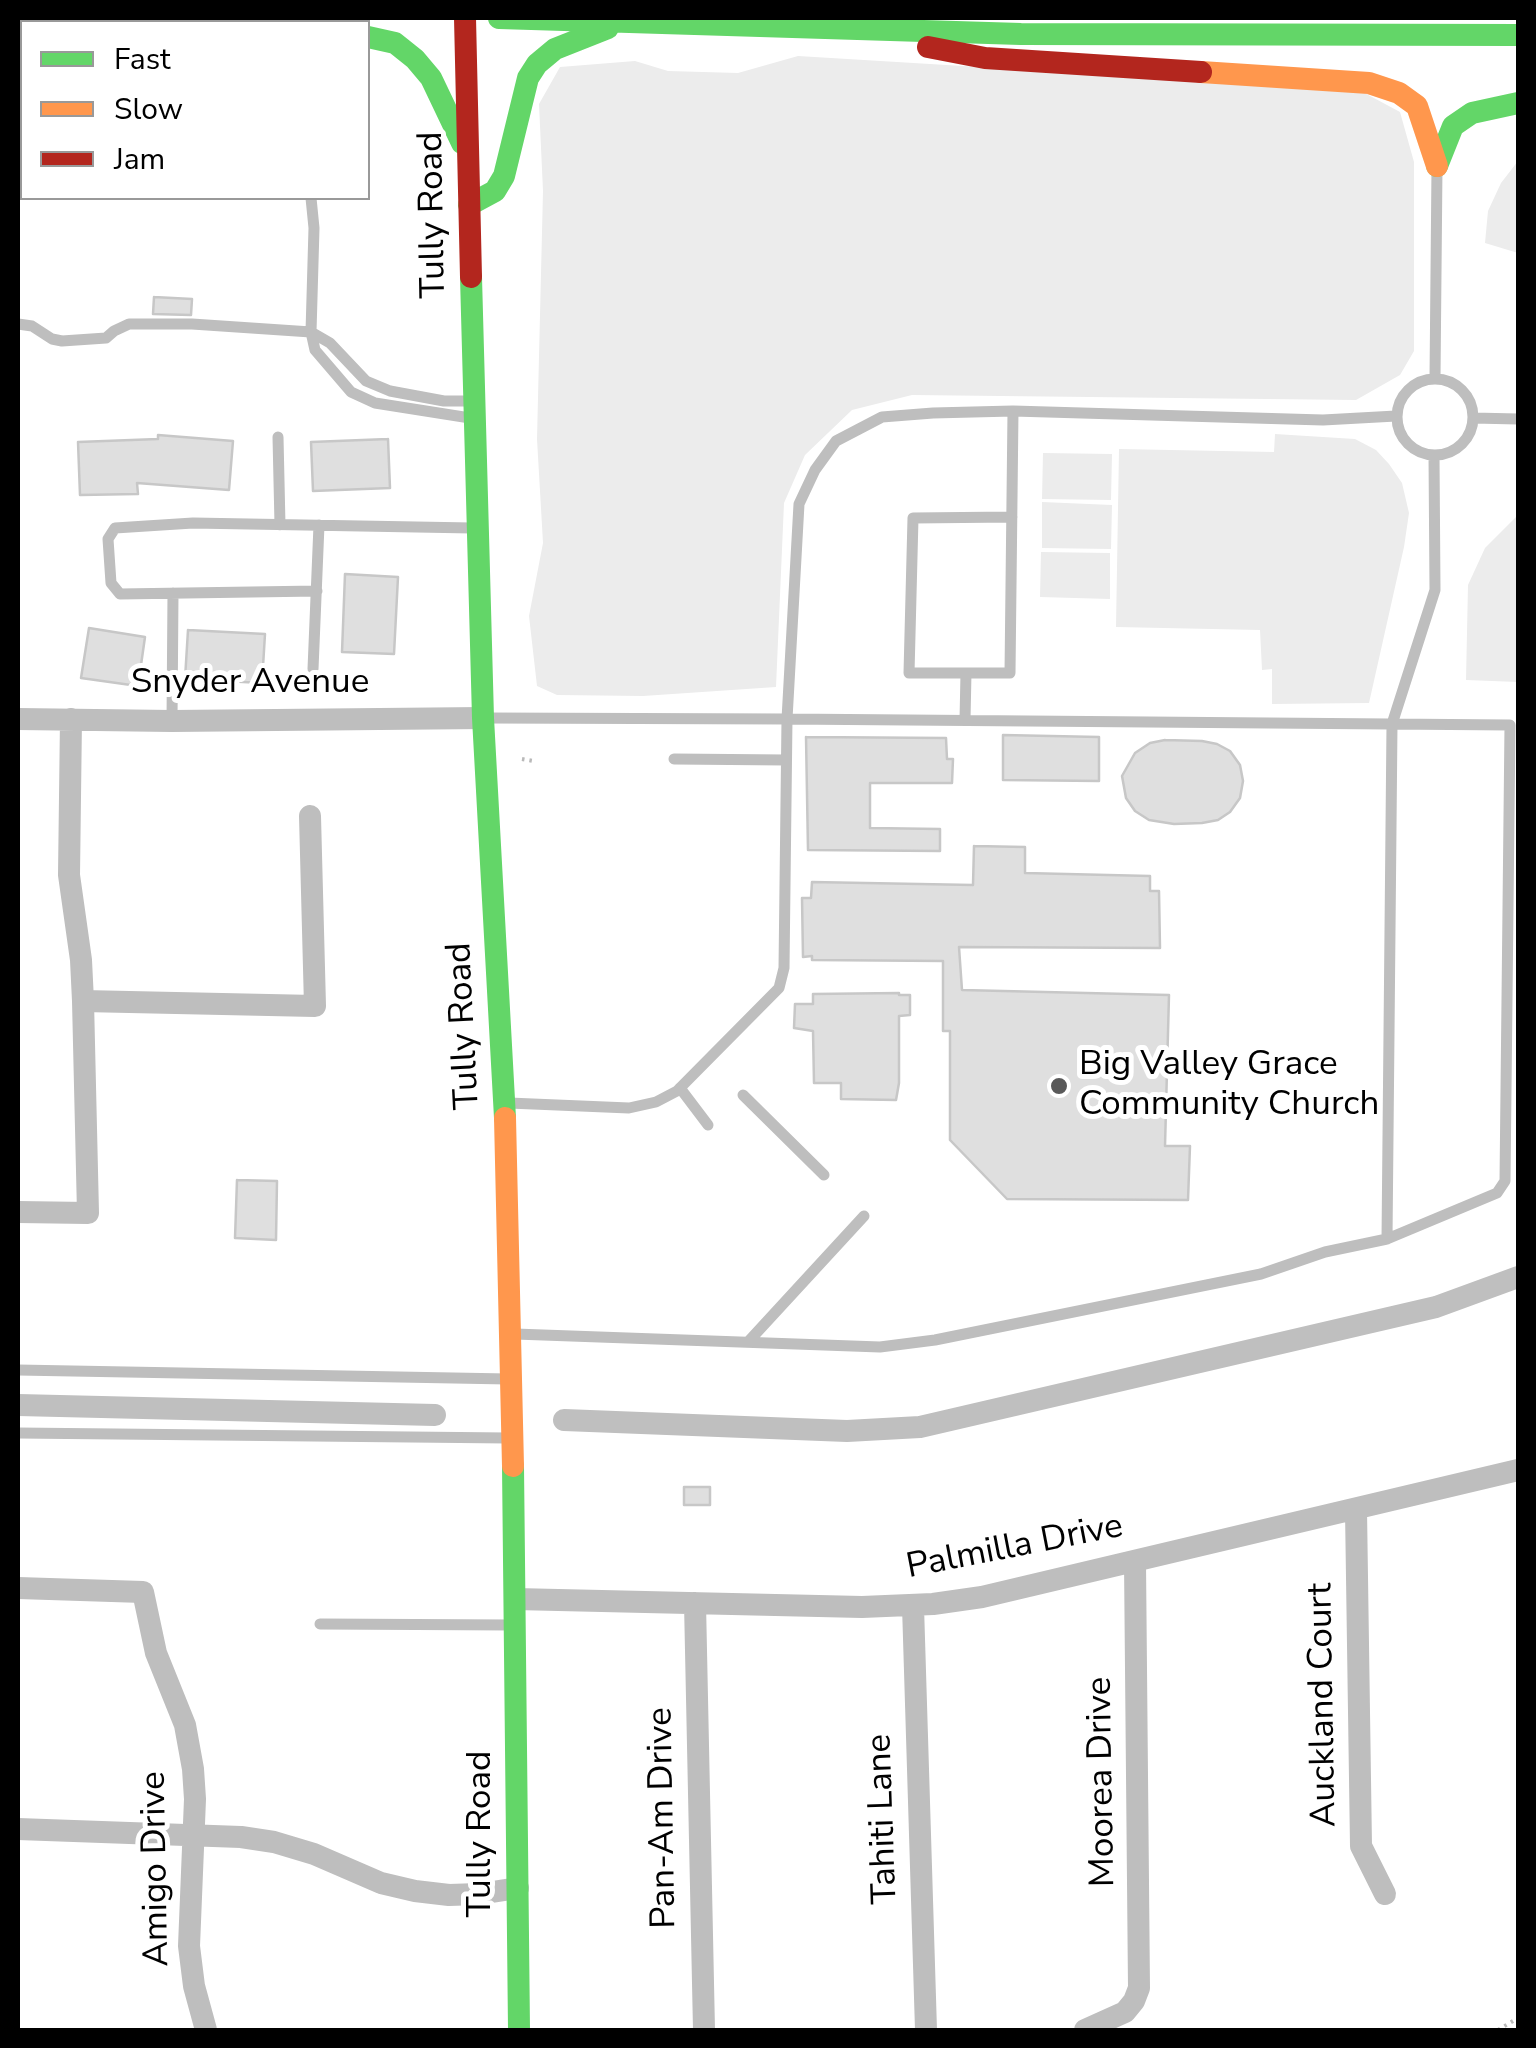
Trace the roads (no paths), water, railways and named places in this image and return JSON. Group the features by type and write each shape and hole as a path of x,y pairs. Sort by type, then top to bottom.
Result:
{"main road":[{"name":"Tully Road","path":"465,18 483,718 505,1103 516,1625 519,2030"},
{"path":"499,18 1022,34 1518,35"},
{"path":"370,38 406,50 431,78 463,145 469,205 494,191 504,176 528,78 536,64 556,48 624,22"},
{"path":"842,30 986,58 1369,83 1400,93 1417,106 1437,166"},
{"path":"1437,166 1453,126 1472,113 1518,103"}],"street":[{"name":"Snyder Avenue","path":"18,719 483,718"},
{"path":"18,1212 88,1213 83,1001 70,875 71,719"},
{"path":"83,1001 315,1006 310,816"},
{"name":"Palmilla Drive","path":"515,1599 913,1606 982,1597 1518,1470"},
{"name":"Auckland Court","path":"1356,1510 1361,1846 1385,1894"},
{"name":"Moorea Drive","path":"1085,2030 1124,2012 1139,1988 1135,1562"},
{"name":"Amigo Drive","path":"18,1588 143,1592 156,1652 184,1725 193,1769 190,1946 194,1986 206,2030"},
{"name":"Pan-Am Drive","path":"695,1604 704,2030"},
{"name":"Tahiti Lane","path":"913,1606 926,2030"},
{"path":"18,1829 241,1837 314,1854 381,1882 415,1891 449,1895 518,1888"}],"lane":[{"path":"1435,378 1437,166"},
{"path":"311,200 311,332 315,350 351,392 376,403 473,410"},
{"path":"18,324 32,326 62,341 106,338 129,324 311,332 330,343 366,381 390,392 473,410"},
{"path":"1435,378 1456,384 1464,392 1473,418 1463,442 1445,454 1434,455 1423,454 1405,442 1396,416 1406,391 1435,378"},
{"path":"1012,518 913,518 909,673 1010,672 1012,518 1013,411"},
{"path":"505,1103 629,1108 656,1102 680,1088 779,988 784,968 787,719 800,504 816,470 836,442 882,417 933,412 1322,420 1396,416"},
{"path":"1473,418 1518,418"},
{"path":"278,437 280,525"},
{"path":"1387,1238 1392,724 1435,590 1434,455"},
{"path":"317,592 120,594 110,583 108,539 115,528 193,523 476,528"},
{"path":"314,669 319,525"},
{"path":"172,721 173,593"},
{"path":"966,673 966,720"},
{"path":"483,718 1510,725 1505,1181 1498,1192 1387,1238 1325,1252 1260,1274 935,1340 880,1346 511,1334"},
{"path":"674,759 786,760"},
{"path":"680,1088 708,1125"},
{"path":"743,1095 824,1175"},
{"path":"748,1342 864,1216"},
{"path":"18,1370 512,1379"},
{"path":"18,1433 513,1438"},
{"path":"320,1624 516,1625"}],"waterway":[{"path":"564,1420 847,1431 920,1427 1436,1307 1518,1277"},
{"path":"18,1405 435,1415"}],"place":[{"name":"Big Valley Grace Community Church","path":"1059,1086"}]}
